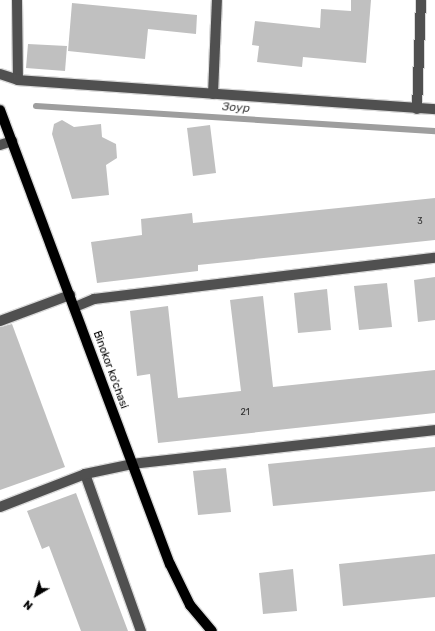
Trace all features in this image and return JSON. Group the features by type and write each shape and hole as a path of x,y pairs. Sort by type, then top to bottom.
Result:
{"main road":[{"name":"Binokor ko'chasi","path":"0,110 132,464 179,585 212,631"}],"street":[{"path":"17,0 18,80"},
{"path":"213,94 217,0"},
{"path":"417,109 421,0"},
{"path":"0,74 18,80 435,110"},
{"path":"0,145 12,141"},
{"path":"74,307 94,299 435,258"},
{"path":"0,321 70,295"},
{"path":"0,507 85,474 132,464 435,430"},
{"path":"85,474 141,631"}],"building":[{"path":"351,0 371,0 366,63 303,57 302,67 257,62 259,46 252,45 255,21 320,28 321,9 351,11"},
{"path":"72,3 197,15 196,34 148,29 145,59 68,51"},
{"path":"28,44 67,46 65,71 26,68"},
{"path":"62,120 74,127 101,124 102,137 116,144 117,158 106,165 109,195 72,199 52,134 54,124"},
{"path":"210,125 216,173 193,176 187,128"},
{"path":"435,198 435,240 198,265 198,271 97,283 91,242 142,235 141,219 192,213 193,223"},
{"path":"435,277 435,320 418,322 414,280"},
{"path":"387,283 392,327 359,330 354,286"},
{"path":"327,289 331,330 298,333 294,293"},
{"path":"263,296 273,387 435,370 435,413 158,443 150,374 137,376 130,311 168,306 178,398 241,391 230,300"},
{"path":"12,324 65,467 0,490 0,327"},
{"path":"435,447 435,491 273,506 268,464"},
{"path":"226,468 231,512 198,515 193,471"},
{"path":"76,493 128,631 81,631 49,546 42,549 27,511"},
{"path":"435,554 435,597 343,606 339,564"},
{"path":"293,569 297,611 263,614 259,573"}],"waterway":[{"name":"Зоур","path":"36,106 435,131"}]}
